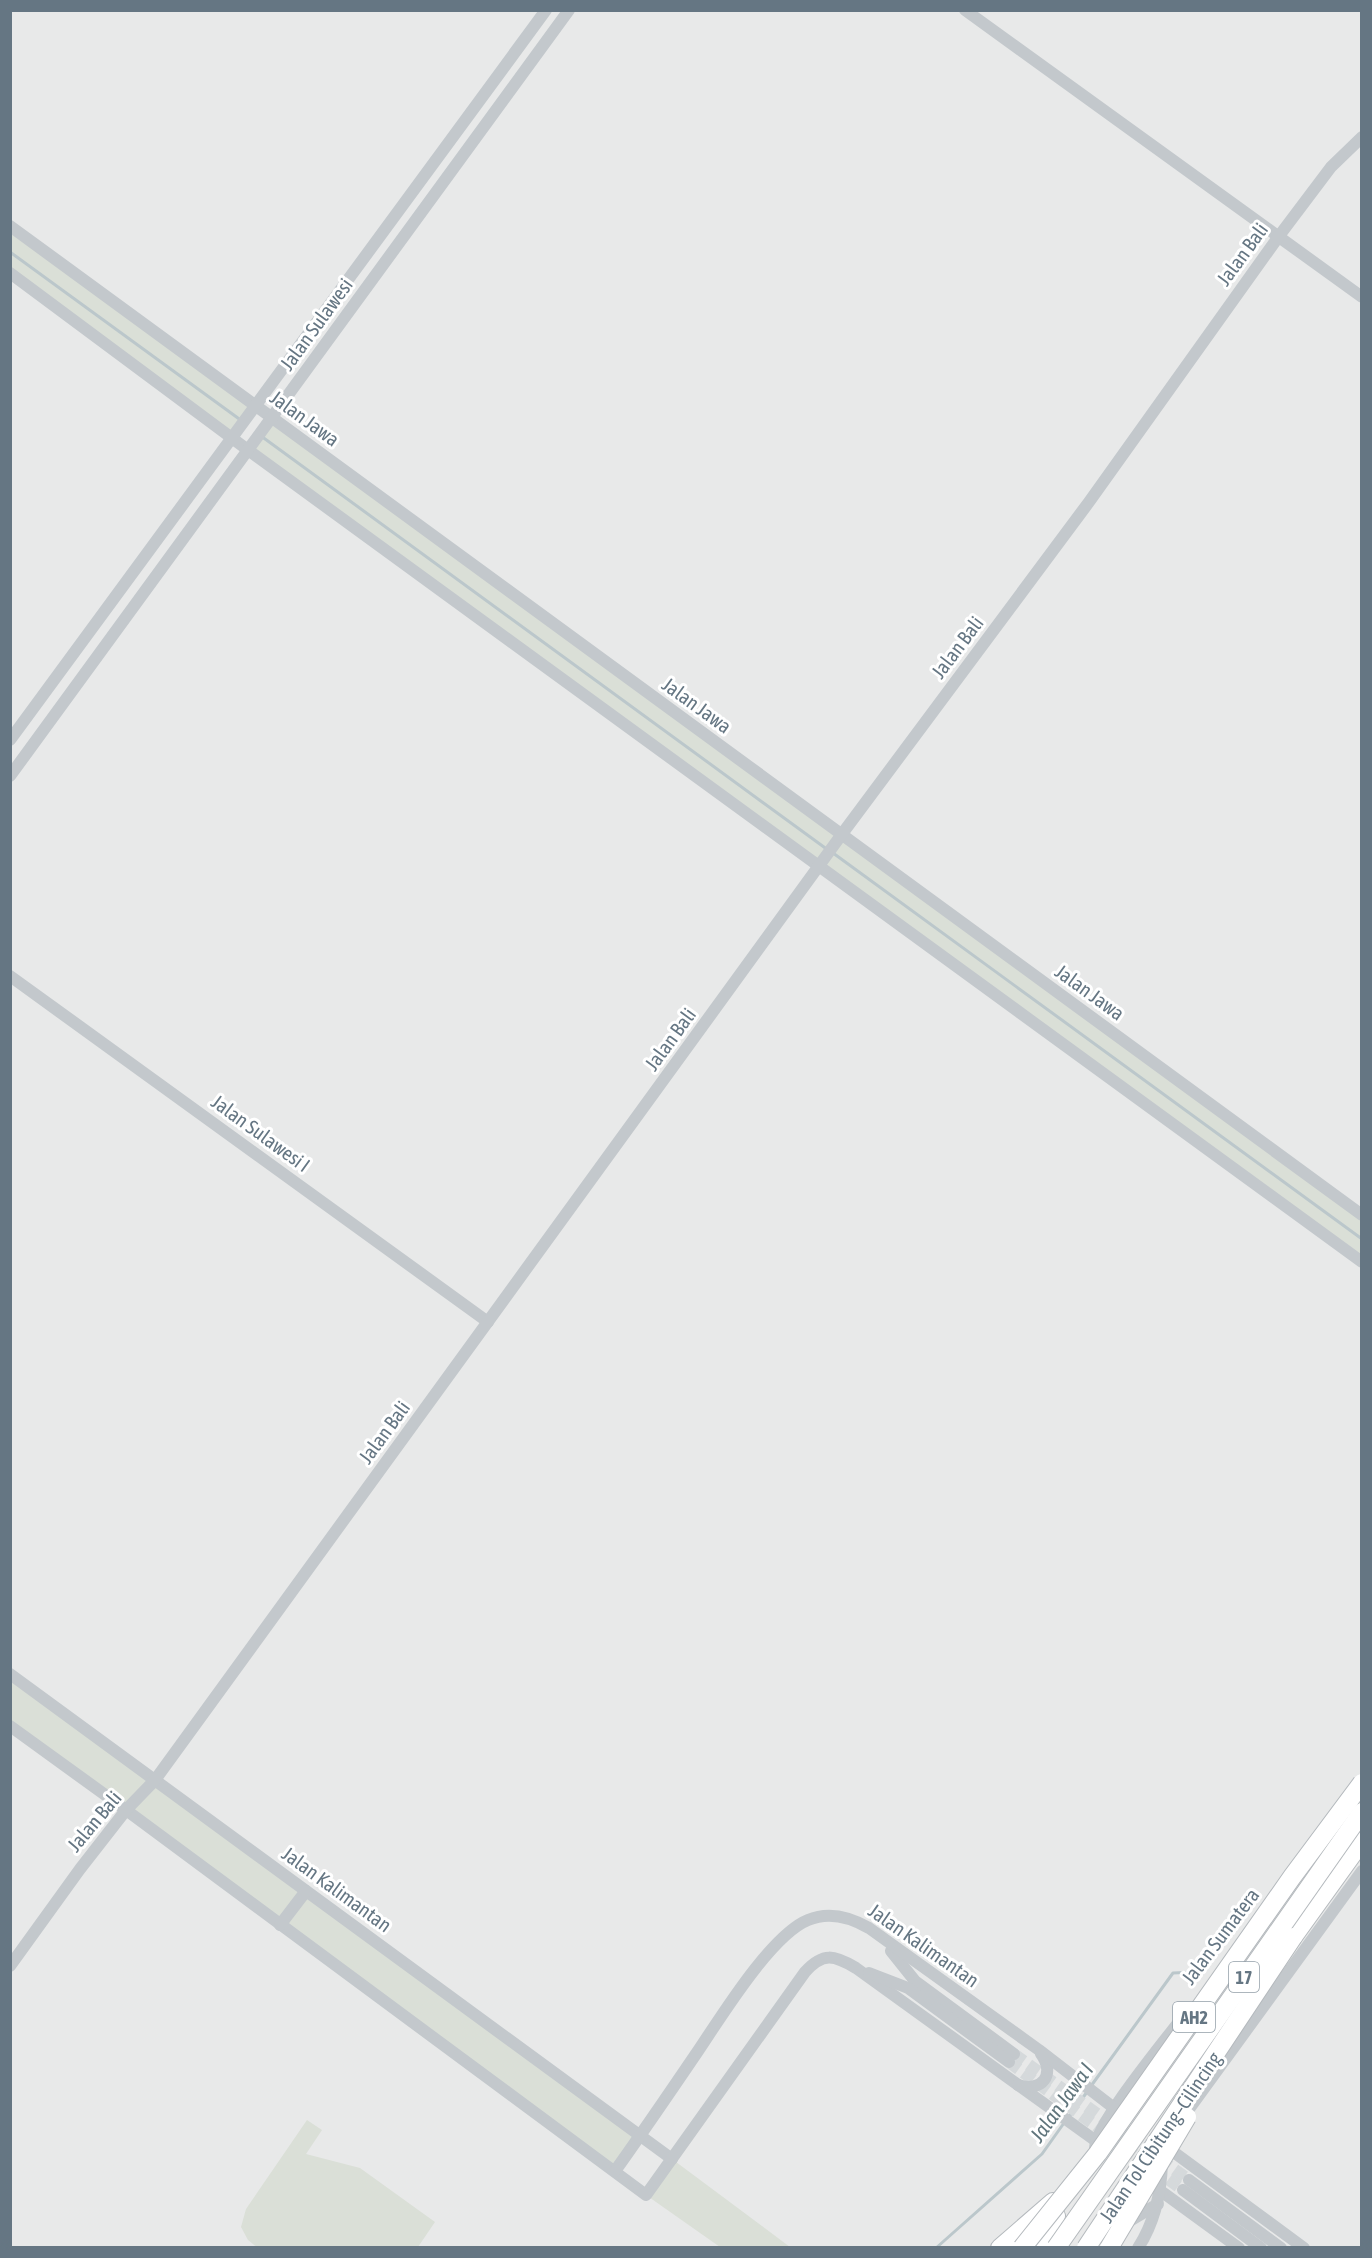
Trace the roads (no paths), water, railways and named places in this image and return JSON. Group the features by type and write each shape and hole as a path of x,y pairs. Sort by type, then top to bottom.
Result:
{"highway":[{"name":"AH2","path":"1022,2247 1094,2154 1292,1876 1362,1783"},
{"name":"17","path":"1056,2247 1362,1812"},
{"name":"17","path":"1293,1937 1362,1841"},
{"path":"1109,2247 1293,1937"},
{"name":"Jalan Tol Cibitung–Cilincing","path":"1086,2247 1293,1937"},
{"path":"1000,2247 1063,2193 1094,2154"},
{"path":"1034,2247 1094,2154"},
{"path":"1034,2247 1059,2210"}],"street":[{"name":"Jalan Sulawesi","path":"10,740 546,10"},
{"name":"Jalan Sulawesi","path":"10,776 569,10"},
{"path":"965,10 1362,297"},
{"name":"Jalan Bali","path":"10,1966 80,1869 126,1810 155,1780 839,838 1062,539 1279,236 1331,167 1362,136"},
{"name":"Jalan Jawa","path":"10,226 269,421 839,838 1362,1215"},
{"path":"10,273 822,863 1362,1262"},
{"name":"Jalan Sulawesi I","path":"10,976 488,1322"},
{"name":"Jalan Kalimantan","path":"10,1674 672,2159"},
{"path":"10,1726 645,2195 814,1962 825,1957 839,1958 856,1968 1075,2128 1094,2154 1100,2167 1122,2184 1136,2180 1362,1871"},
{"name":"Jalan Sumatera","path":"1059,2210 1094,2154 1114,2108 1362,1778"},
{"path":"280,1925 306,1890"},
{"name":"Jalan Kalimantan","path":"615,2171 735,1997 778,1942 792,1929 809,1920 831,1916 852,1918 879,1936 1039,2050 1114,2108"},
{"path":"856,1968 908,1988 1012,2058 915,1981 879,1936"},
{"path":"1013,2083 1035,2087 1043,2082 1046,2078 1048,2064 1039,2050"},
{"path":"1138,2247 1144,2238 1160,2197 1163,2144"},
{"path":"1163,2144 1304,2247"},
{"path":"1136,2180 1239,2247"},
{"path":"1261,2247 1186,2185 1281,2247"},
{"path":"1086,2247 1160,2197"}],"waterway":[{"path":"10,252 242,421"},
{"path":"261,436 828,850"},
{"path":"833,853 1362,1239"},
{"name":"Jalan Jawa I","path":"1091,2086 1173,1973 1196,1972"},
{"name":"Jalan Jawa I","path":"1068,2118 1087,2092"},
{"name":"Jalan Jawa I","path":"936,2248 1042,2154 1064,2123"}],"tunnel":[{"path":"1014,2054 1189,2180"},
{"path":"1009,2062 1183,2190"}]}
